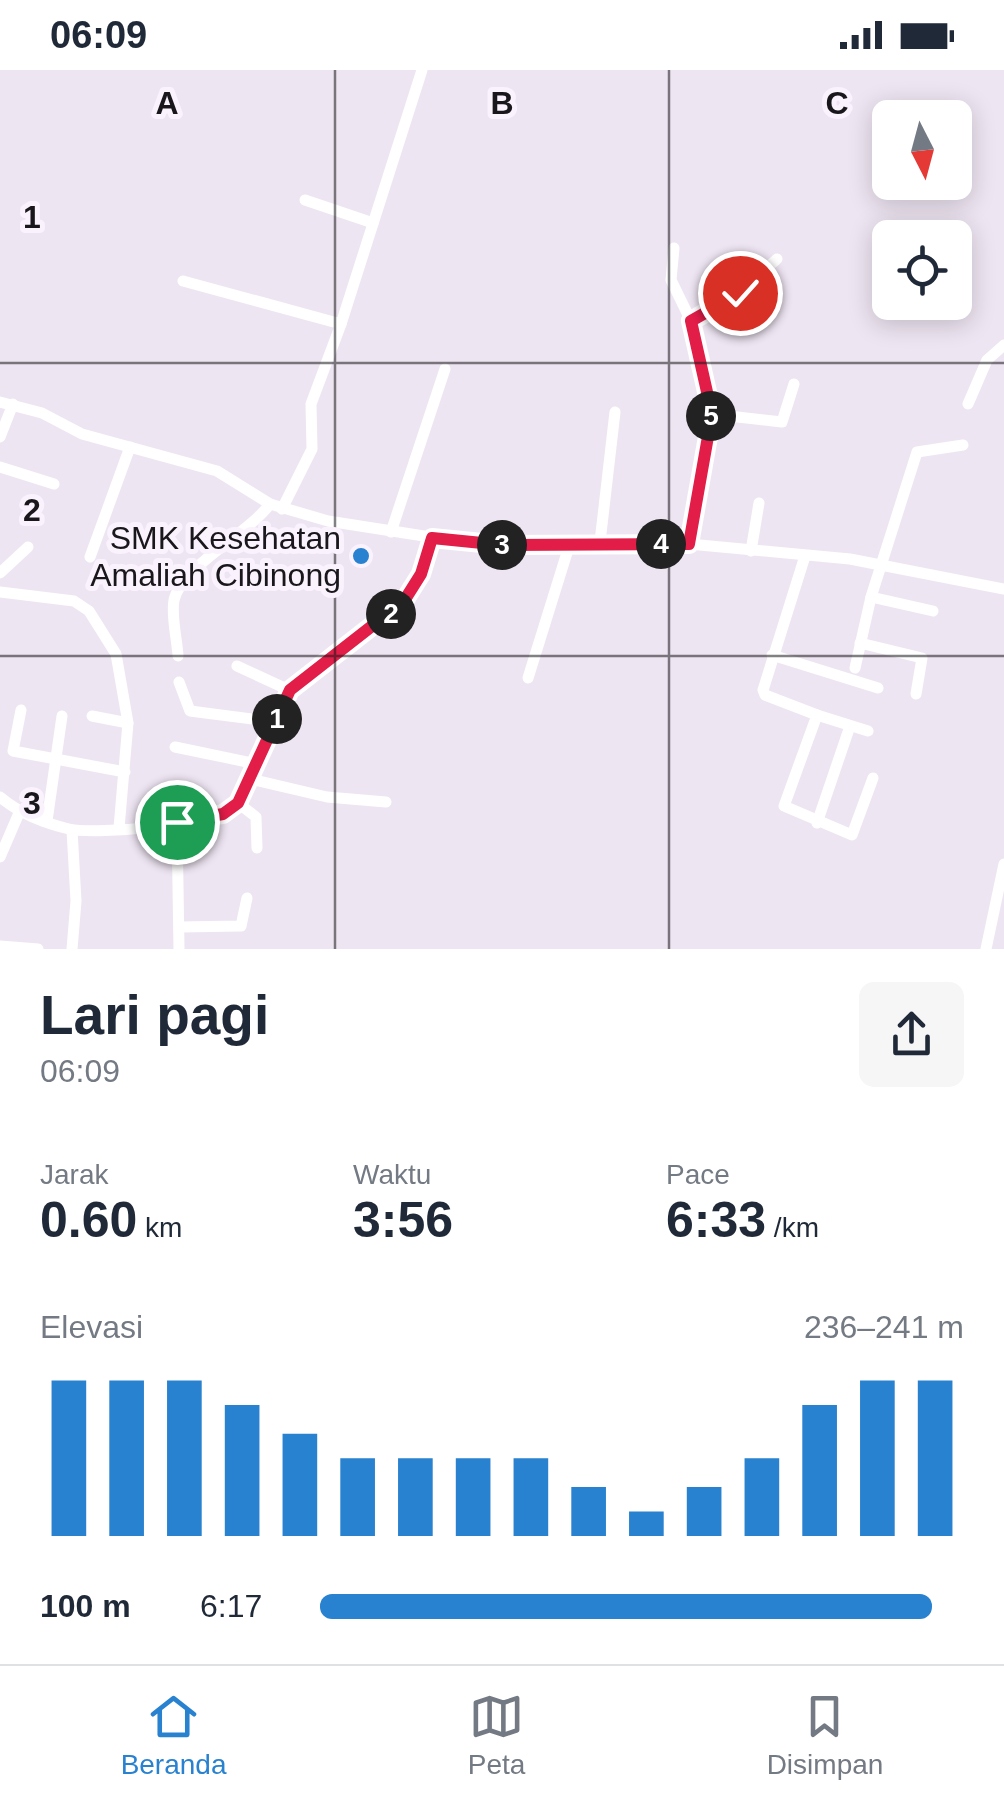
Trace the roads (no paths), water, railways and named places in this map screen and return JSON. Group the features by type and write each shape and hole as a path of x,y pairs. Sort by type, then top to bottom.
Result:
{"street":[{"path":"178,656 173,604 180,586 276,507 312,449 311,404 341,324 422,70"},
{"path":"306,200 373,224"},
{"path":"674,248 671,280 691,321 712,414 689,544"},
{"path":"691,321 740,293 777,259"},
{"path":"183,282 341,324"},
{"path":"968,404 987,360 1004,345"},
{"path":"391,532 445,368"},
{"path":"712,414 782,422 794,384"},
{"path":"0,437 7,404 82,434 217,471 276,507 391,532 502,545 689,544 883,565 1004,590"},
{"path":"600,542 615,412"},
{"path":"855,668 871,598 918,451 964,445"},
{"path":"90,557 130,447"},
{"path":"0,466 54,484"},
{"path":"751,551 759,503"},
{"path":"0,798 19,814 72,830 177,822 223,814 238,803 290,690 404,601 421,574 432,538"},
{"path":"528,678 570,543"},
{"path":"0,573 28,547"},
{"path":"805,556 772,655 764,694 868,731"},
{"path":"0,592 74,601 89,611 119,662 128,723 118,828"},
{"path":"871,598 933,611"},
{"path":"860,643 922,658 916,694"},
{"path":"772,655 878,688"},
{"path":"237,666 290,690"},
{"path":"179,682 190,711 276,722"},
{"path":"20,710 11,750 126,772"},
{"path":"817,715 784,806 845,834 855,832 873,778"},
{"path":"47,821 62,716"},
{"path":"92,716 128,723"},
{"path":"817,823 850,726"},
{"path":"175,748 257,764"},
{"path":"250,779 327,797 386,802"},
{"path":"238,803 256,817 257,848"},
{"path":"0,857 19,814"},
{"path":"177,822 180,949"},
{"path":"72,830 76,880 72,949"},
{"path":"986,949 1004,864"},
{"path":"180,927 241,926 248,898"},
{"path":"0,946 38,949"}],"place":[{"name":"SMK Kesehatan Amaliah Cibinong","path":"361,556"}]}
